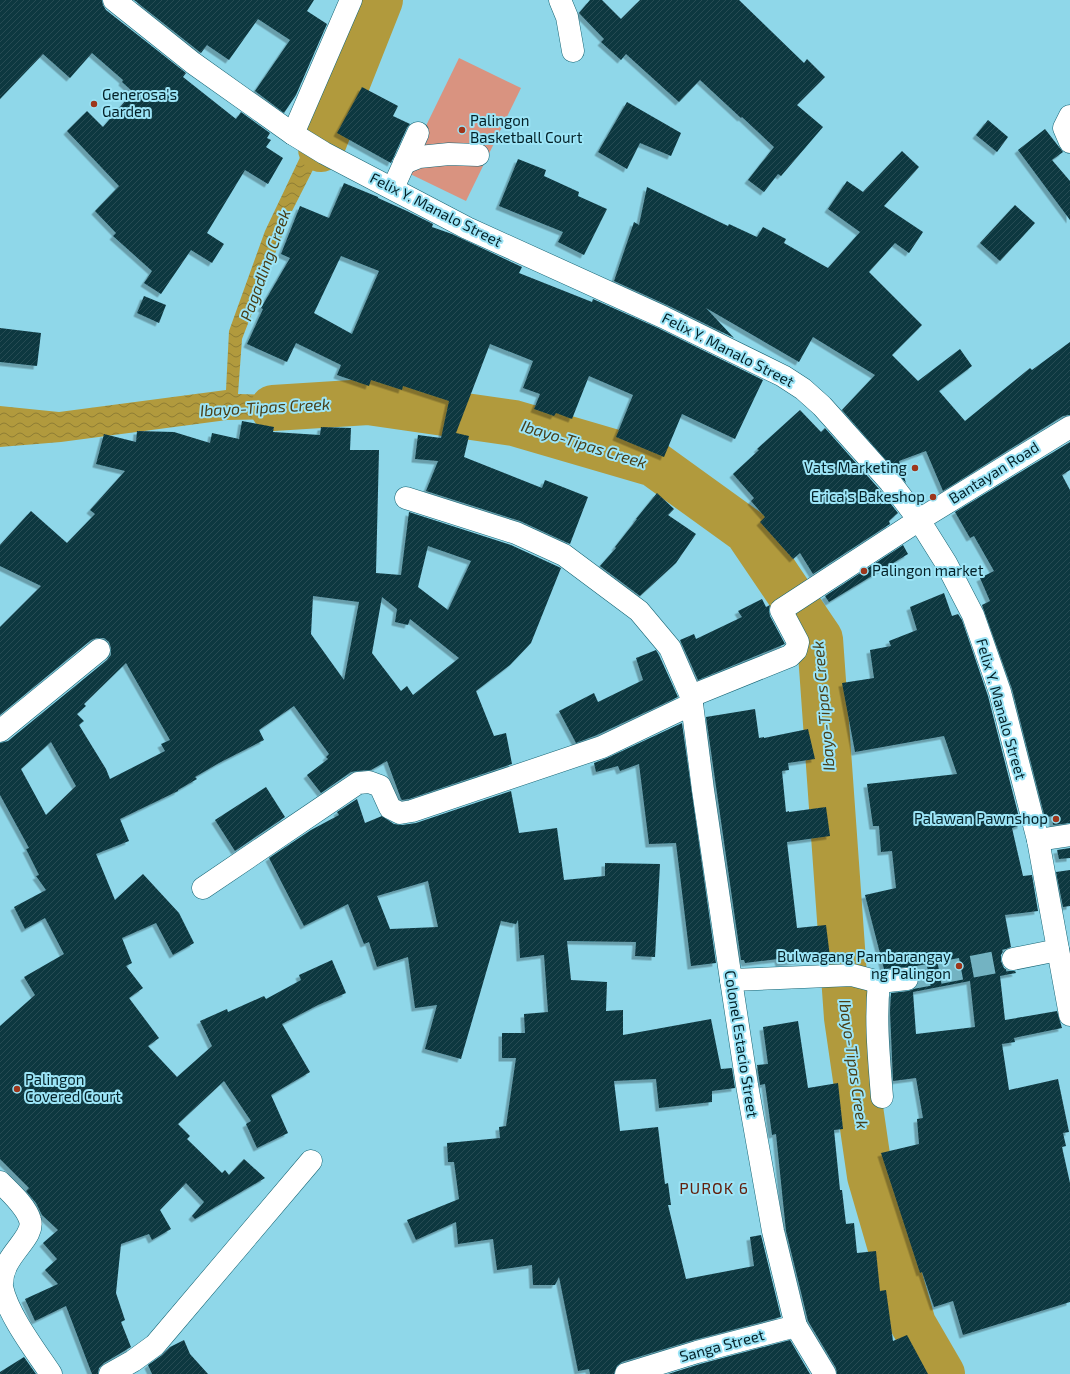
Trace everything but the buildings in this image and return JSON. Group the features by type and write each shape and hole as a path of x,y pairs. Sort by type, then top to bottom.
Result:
{"street":[{"name":"Felix Y. Manalo Street","path":"114,0 193,64 293,134 324,153 467,228 663,317 783,376 803,389 822,406 890,482 919,520 946,563 973,615 1000,692 1038,840 1070,1015"},
{"path":"293,134 351,0"},
{"path":"560,0 567,17 572,51"},
{"path":"1070,116 1064,128 1070,142"},
{"path":"393,188 418,133"},
{"path":"404,163 419,157 449,154 478,155"},
{"name":"Bantayan Road","path":"692,700 790,656 796,650 798,642 781,610 919,520 1070,427"},
{"name":"Colonel Estacio Street","path":"406,498 516,533 564,555 639,612 670,648 692,700 703,790 747,1085 773,1231 796,1326 825,1374"},
{"path":"0,731 99,650"},
{"path":"203,888 358,783 369,782 380,786 390,808 400,812 412,811 602,746 692,700"},
{"path":"1038,840 1070,835"},
{"path":"1013,959 1058,950"},
{"path":"731,980 852,975 879,982 907,979"},
{"path":"879,982 877,1033 882,1097"},
{"path":"110,1374 133,1361 155,1345 311,1161"},
{"path":"0,1182 21,1204 31,1221 29,1234 10,1254 2,1271 2,1286 10,1311 51,1374"},
{"name":"Sanga Street","path":"626,1374 697,1352 796,1326"}],"shaded area":[{"name":"Palingon Basketball Court","path":"459,58 521,88 466,201 404,171"}],"water":[{"path":"304,149 320,156 290,215 242,339 238,394 338,397 337,418 227,420 61,442 0,447 0,406 59,412 226,390 229,331 265,231"}],"waterway":[{"name":"Pagadling Creek","path":"321,149 380,0"},
{"name":"Ibayo-Tipas Creek","path":"273,408 368,402 514,423 654,464 747,531 820,639 847,1018 870,1176 913,1324 942,1374"}],"tunnel":[{"path":"907,979 1013,959"}],"place":[{"name":"Generosa's Garden","path":"94,104"},
{"name":"Palingon Basketball Court","path":"462,130"},
{"name":"Vats Marketing","path":"915,468"},
{"name":"Erica's Bakeshop","path":"933,497"},
{"name":"Palingon market","path":"864,571"},
{"name":"Palawan Pawnshop","path":"1056,819"},
{"name":"Bulwagang Pambarangay ng Palingon","path":"959,966"},
{"name":"Palingon Covered Court","path":"17,1089"}],"district":[{"name":"PUROK 6","path":"714,1188"}]}
